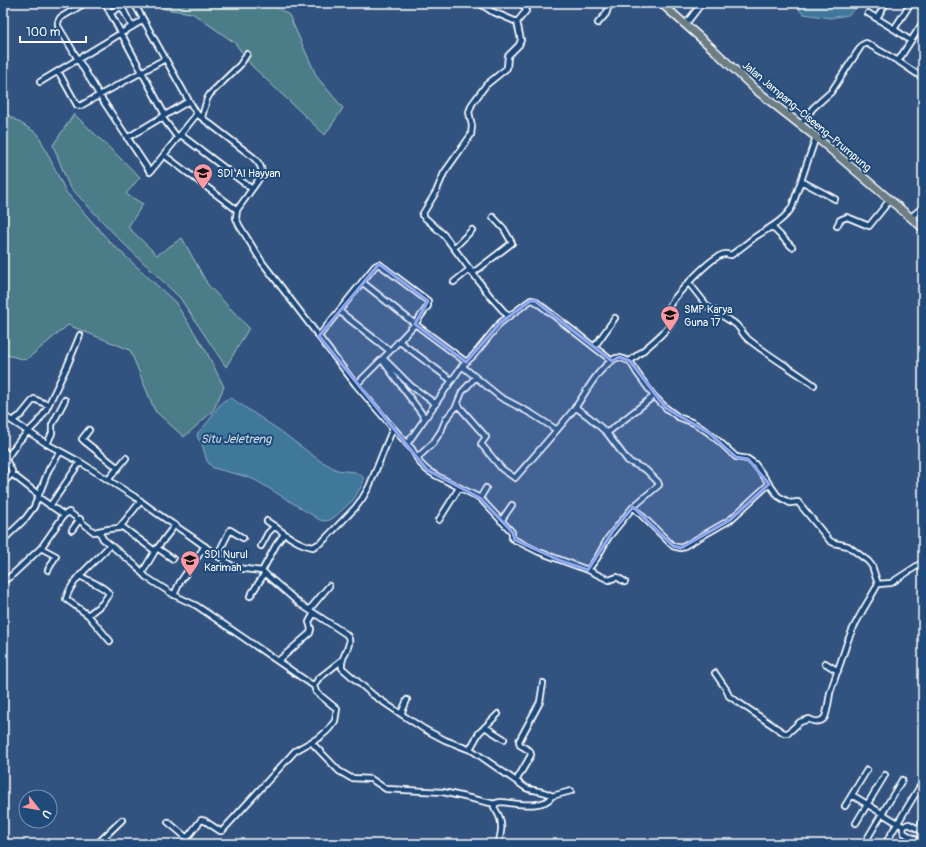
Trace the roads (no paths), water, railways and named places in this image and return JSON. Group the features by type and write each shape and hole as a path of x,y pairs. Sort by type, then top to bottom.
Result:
{"main road":[{"name":"Jalan Jampang–Ciseeng–Prumpung","path":"661,3 756,90 816,137 923,228"}],"street":[{"path":"85,3 60,18 58,22 59,26 126,138 150,172 197,114"},
{"path":"104,3 142,72 163,116 179,136 252,189"},
{"path":"134,3 197,114 260,164 262,176 237,210 236,220 246,238 262,262 356,385 412,448 417,458 427,470 480,498 512,532 512,538 515,540 544,554 588,570 609,580 617,577 625,582"},
{"path":"479,3 491,11 518,22"},
{"path":"508,316 444,235 422,216 422,213 436,192 444,173 471,135 472,126 469,115 472,104 486,85 507,68 508,56 520,42 522,37 518,28 518,22 526,11 525,6 521,3"},
{"path":"598,23 606,14 610,3"},
{"path":"685,25 702,3"},
{"path":"877,18 886,3"},
{"path":"894,29 911,3"},
{"path":"110,13 121,4 132,27"},
{"path":"868,13 911,41"},
{"path":"40,82 143,20"},
{"path":"898,61 923,22"},
{"path":"800,124 813,108 831,92 864,44 868,44 922,76"},
{"path":"202,117 210,94 240,65 247,54"},
{"path":"58,71 77,105 83,106 165,59"},
{"path":"126,138 189,101"},
{"path":"630,361 672,324 673,319 668,311 668,308 689,282 712,260 725,254 732,255 754,238 772,227 790,210 816,137"},
{"path":"164,155 237,210"},
{"path":"801,181 835,199"},
{"path":"837,226 840,220 847,217 869,226 890,200"},
{"path":"911,217 923,207"},
{"path":"454,282 512,243 504,229 493,217"},
{"path":"772,227 792,247"},
{"path":"454,248 472,230"},
{"path":"319,336 375,266 379,264 426,299 429,303 428,306 415,324 400,342 356,385"},
{"path":"362,282 466,362"},
{"path":"689,282 708,307 734,322 738,325 743,335 814,385"},
{"path":"407,444 462,366 474,355 500,323 530,301 535,301 576,334 595,346 612,361"},
{"path":"339,311 390,351"},
{"path":"595,346 615,318"},
{"path":"64,515 50,506 12,474 12,470 6,460 41,417 68,364 80,335"},
{"path":"400,342 451,380"},
{"path":"457,404 486,438 481,444 502,469 515,478 575,407 594,379 612,361 619,357 630,361 654,396 672,413 683,420 694,423 722,444 736,457 748,459 755,464 778,496 790,503 798,502 830,541 848,546 868,561 872,566 878,584 855,622 829,699 825,716 819,721 814,722 809,719 805,720 788,733 784,733 729,696 715,673"},
{"path":"382,359 412,386 436,404"},
{"path":"382,359 426,418"},
{"path":"462,366 500,397 537,416 556,430"},
{"path":"417,458 433,442 441,431 446,419 457,404 462,392 475,378"},
{"path":"608,433 654,396"},
{"path":"12,422 21,416 34,399 48,405"},
{"path":"47,444 52,433 52,425 65,400"},
{"path":"575,407 608,433 628,461 646,470 659,485 633,507 610,535 597,558 588,570"},
{"path":"3,415 47,444 80,462 141,501 217,556 237,568 263,572 312,611 349,636 350,642 341,666 372,695 424,729 445,740 470,750 516,781 534,791 548,793 552,796"},
{"path":"267,521 284,534 307,546 313,547 322,542 355,508 366,493 393,428"},
{"path":"89,430 82,438 84,441 118,468"},
{"path":"3,449 8,456"},
{"path":"3,540 25,519 34,507 49,469 60,452"},
{"path":"108,480 126,458"},
{"path":"50,506 80,462"},
{"path":"3,483 12,474"},
{"path":"633,507 673,546 681,548 730,520 769,484"},
{"path":"439,520 459,488"},
{"path":"480,498 486,488"},
{"path":"3,581 11,576 41,548 64,515 69,512 92,531 119,528 141,501"},
{"path":"501,521 512,505"},
{"path":"72,530 80,520"},
{"path":"142,574 156,549 175,525"},
{"path":"122,526 173,559"},
{"path":"261,546 268,533 275,526"},
{"path":"217,556 230,530 243,538"},
{"path":"99,531 103,539 135,565 142,574 150,580 174,595 197,606 278,661 314,686 316,692 337,709 335,721 328,730 320,737 296,751 282,764 222,831 201,820 187,838"},
{"path":"250,596 270,555 284,534"},
{"path":"110,545 91,563 73,584 66,599 88,616 110,641"},
{"path":"174,595 180,582 205,546"},
{"path":"41,548 56,556 48,570"},
{"path":"878,584 891,583 923,562"},
{"path":"80,576 105,589 109,594 102,604 88,616"},
{"path":"278,661 310,633 311,629 309,622 312,611 329,586"},
{"path":"314,686 318,679 342,660"},
{"path":"825,663 838,671"},
{"path":"516,781 531,755 530,751 520,745 519,741 540,702 543,683"},
{"path":"401,714 407,700"},
{"path":"470,750 484,727 498,714"},
{"path":"484,727 504,739"},
{"path":"311,742 339,771 350,778 371,779 386,790 443,792 495,804 501,802 535,804 545,802 552,796 571,791"},
{"path":"845,806 867,770"},
{"path":"856,823 885,774"},
{"path":"864,844 902,780"},
{"path":"885,844 922,782"},
{"path":"852,795 904,827"},
{"path":"495,804 494,807 501,823 498,844"},
{"path":"97,844 122,820"},
{"path":"904,827 909,824 921,831 923,821"},
{"path":"168,822 187,838 188,844"},
{"path":"904,827 904,832 923,844"},
{"path":"910,844 914,838"}],"water":[{"path":"796,3 862,3 848,15 830,18 804,14 800,11"},
{"name":"Situ Jeletreng","path":"231,398 279,430 319,460 337,470 355,472 362,476 364,479 363,483 354,499 330,520 320,520 257,481 248,477 213,468 207,461 202,444 197,434 209,421 223,401"}],"place":[{"name":"SDI Al Hayyan","path":"203,190"},
{"name":"SMP Karya Guna 17","path":"670,332"},
{"name":"SDI Nurul Karimah","path":"190,577"}]}
